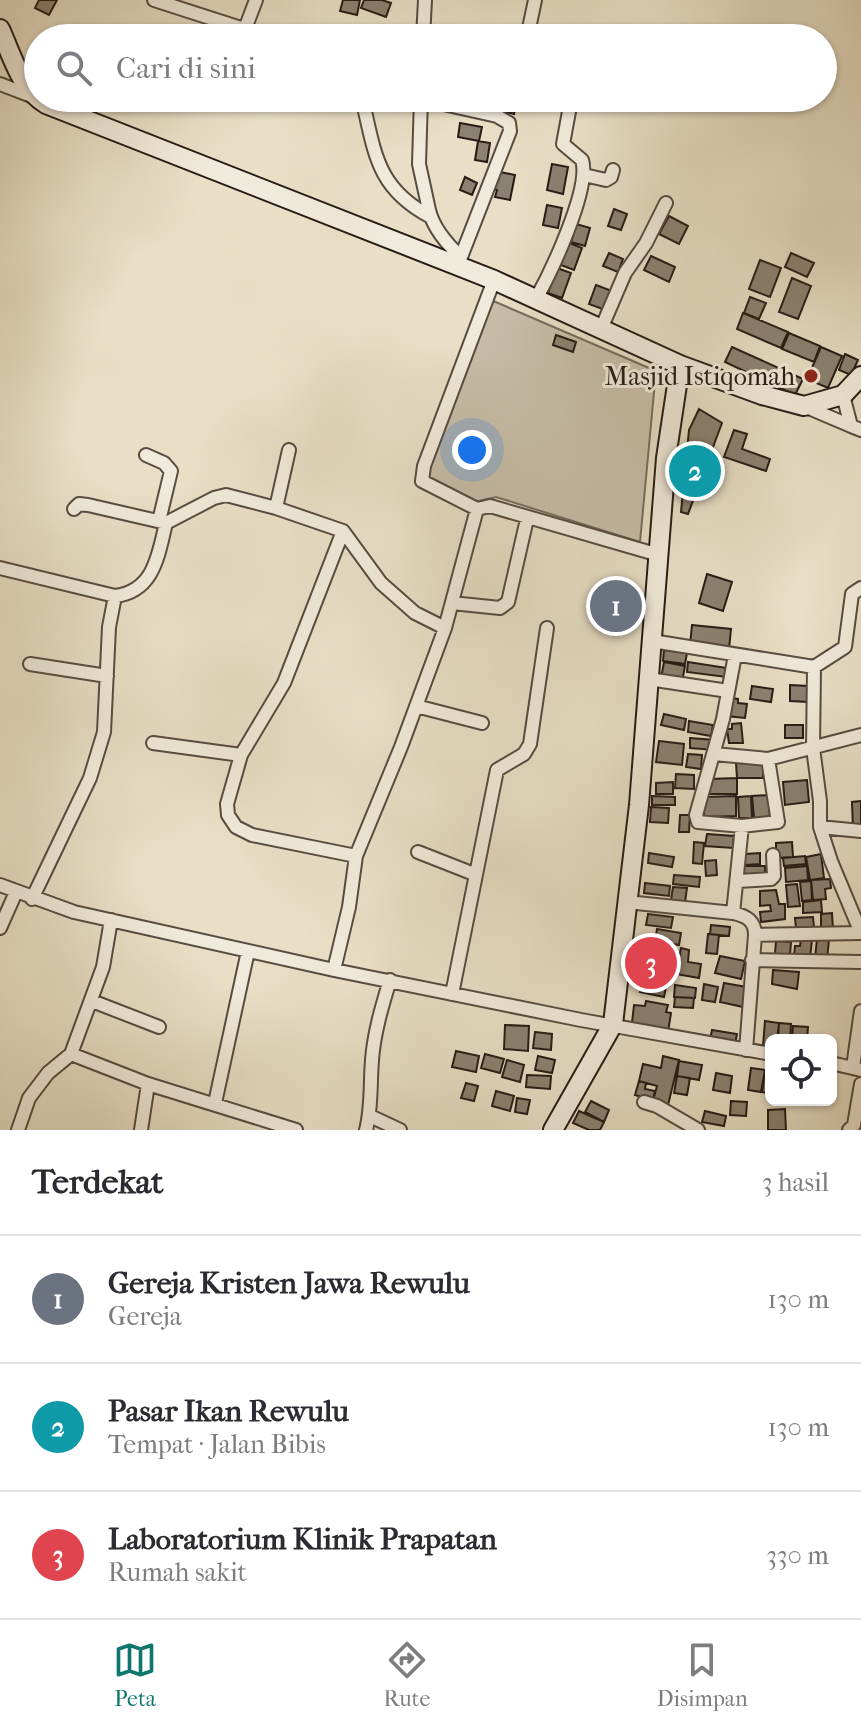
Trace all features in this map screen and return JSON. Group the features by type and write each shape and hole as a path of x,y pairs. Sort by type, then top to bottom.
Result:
{"main road":[{"path":"0,29 24,82"},
{"path":"66,112 163,152 459,261 680,365 762,395 804,406 843,395 861,376"},
{"path":"553,1130 613,1024 639,805 666,458 680,365"}],"street":[{"path":"154,0 229,24"},
{"path":"247,24 256,0"},
{"path":"424,24 425,0"},
{"path":"530,24 535,0"},
{"path":"0,84 24,93"},
{"path":"365,112 375,157 384,179 413,208 431,217"},
{"path":"421,112 419,164 431,217 459,261"},
{"path":"459,261 510,131 509,123 480,112"},
{"path":"536,299 566,238 584,175 582,160 563,144 569,112"},
{"path":"584,175 606,180 613,170"},
{"path":"601,329 625,273 646,243 666,203"},
{"path":"494,280 421,475 425,484 477,509 490,506 659,555"},
{"path":"843,395 856,428"},
{"path":"804,406 856,428"},
{"path":"276,508 289,450"},
{"path":"0,568 115,596 136,590 147,581 157,560 171,471 164,463 146,455"},
{"path":"74,509 79,504 88,505 163,522 226,495 276,508 343,531 381,583 415,613 445,628"},
{"path":"334,970 349,907 356,856 445,628 477,509"},
{"path":"452,603 505,606 527,519"},
{"path":"343,531 284,683 241,755 227,804 228,815 236,827 252,835 356,856"},
{"path":"652,641 814,667 845,647 852,594 860,586"},
{"path":"32,899 98,755 104,732 109,627 115,596"},
{"path":"452,994 497,770 524,754 530,744 547,628"},
{"path":"735,655 696,820 702,824 742,826 778,822 768,759"},
{"path":"30,664 107,676"},
{"path":"755,935 861,933 820,827 813,748 814,667"},
{"path":"649,679 728,691"},
{"path":"416,706 482,723"},
{"path":"714,754 768,759 861,735"},
{"path":"153,743 241,755"},
{"path":"733,913 742,826"},
{"path":"820,827 861,831"},
{"path":"418,852 474,874"},
{"path":"738,881 771,879 774,876 773,855"},
{"path":"0,885 74,912 334,970 765,1053"},
{"path":"0,928 16,892"},
{"path":"627,902 733,913 755,924 746,1050"},
{"path":"18,1130 29,1098 48,1073 71,1054 103,967 111,920"},
{"path":"215,1103 248,951"},
{"path":"752,960 861,962"},
{"path":"366,1130 370,1116 372,1058 379,1016 390,980"},
{"path":"92,1001 159,1027"},
{"path":"837,1064 857,1068 861,1011"},
{"path":"71,1054 148,1084 296,1130"},
{"path":"141,1130 148,1084"},
{"path":"849,1130 854,1125 861,1084"},
{"path":"644,1102 657,1106 698,1130"},
{"path":"370,1116 400,1130"}],"shaded area":[{"path":"491,300 656,371 640,542 496,497 470,503 423,484"}],"building":[{"path":"39,0 57,0 49,15 35,8"},
{"path":"343,0 360,0 357,15 340,11"},
{"path":"364,0 391,3 386,17 361,8"},
{"path":"460,123 482,127 479,141 458,137"},
{"path":"478,141 490,143 487,162 475,160"},
{"path":"552,164 568,167 563,194 547,190"},
{"path":"500,172 515,175 510,200 495,197 497,190 492,189"},
{"path":"465,177 477,183 472,195 460,190"},
{"path":"547,205 562,208 558,228 543,225"},
{"path":"614,209 627,214 621,230 608,226"},
{"path":"669,216 688,226 679,244 659,234"},
{"path":"576,224 590,228 585,246 571,242 573,236 570,235"},
{"path":"567,242 582,248 574,270 558,264"},
{"path":"609,253 623,259 618,272 603,266"},
{"path":"791,253 814,263 807,277 785,267"},
{"path":"651,256 675,267 669,282 644,270"},
{"path":"760,260 781,268 770,297 749,289"},
{"path":"557,268 571,273 562,298 548,293"},
{"path":"792,278 811,286 798,319 779,312"},
{"path":"596,285 612,291 605,310 589,304"},
{"path":"750,297 766,303 759,319 744,313"},
{"path":"743,313 788,332 781,348 737,329"},
{"path":"789,333 820,346 814,362 782,349"},
{"path":"556,335 576,342 573,352 553,345"},
{"path":"732,347 803,379 795,395 725,362"},
{"path":"821,347 842,356 828,388 807,379"},
{"path":"845,354 858,360 851,375 839,370"},
{"path":"699,409 722,423 688,514 681,512 689,430"},
{"path":"734,430 747,434 742,449 770,459 766,471 724,457"},
{"path":"707,574 732,582 723,611 699,603"},
{"path":"597,595 636,597 634,617 596,614"},
{"path":"692,625 731,629 729,649 690,645"},
{"path":"664,650 687,653 685,664 663,661"},
{"path":"664,662 685,666 682,682 661,678"},
{"path":"688,662 727,668 726,677 687,672"},
{"path":"790,685 808,686 808,702 790,701"},
{"path":"752,686 773,689 771,702 750,699"},
{"path":"730,698 747,704 745,718 726,716"},
{"path":"664,714 686,719 684,730 661,725"},
{"path":"689,721 713,725 711,736 688,732"},
{"path":"741,723 743,743 729,743 727,729 732,729 732,724"},
{"path":"785,725 803,725 803,738 785,738"},
{"path":"690,738 715,740 715,750 690,748"},
{"path":"659,741 684,744 682,765 656,762"},
{"path":"688,754 702,755 701,769 686,767"},
{"path":"736,763 763,763 763,778 737,778"},
{"path":"676,774 694,775 694,789 675,788"},
{"path":"737,778 737,794 709,794 709,779"},
{"path":"807,780 809,802 785,805 783,782"},
{"path":"673,782 673,794 656,794 656,783"},
{"path":"769,795 770,817 754,818 752,796"},
{"path":"652,796 675,797 675,805 652,805"},
{"path":"736,796 736,816 704,817 704,797"},
{"path":"751,796 752,818 739,818 738,797"},
{"path":"861,801 861,828 853,829 852,802"},
{"path":"651,807 669,808 668,823 650,822"},
{"path":"680,815 690,815 689,832 679,832"},
{"path":"707,834 734,836 733,848 705,846"},
{"path":"694,842 704,843 702,864 693,863"},
{"path":"792,842 793,857 776,858 776,843"},
{"path":"649,853 674,857 672,867 648,863"},
{"path":"760,853 760,864 745,865 745,854"},
{"path":"821,854 824,878 810,880 806,857"},
{"path":"805,856 806,864 784,866 783,858"},
{"path":"716,860 717,875 706,876 705,861"},
{"path":"744,866 765,866 765,878 744,878"},
{"path":"807,866 808,880 786,882 785,868"},
{"path":"674,875 700,877 699,887 673,884"},
{"path":"830,879 831,888 825,889 826,899 813,900 811,880"},
{"path":"811,881 812,900 802,901 800,882"},
{"path":"645,883 670,886 669,896 644,893"},
{"path":"797,884 800,906 788,907 786,885"},
{"path":"673,887 687,888 685,902 671,900"},
{"path":"776,890 779,904 785,904 785,919 761,922 760,912 771,911 770,905 760,906 760,891"},
{"path":"821,900 822,912 803,913 803,902"},
{"path":"832,913 833,930 821,930 821,914"},
{"path":"648,914 673,917 671,928 646,925"},
{"path":"813,917 814,927 796,928 795,918"},
{"path":"711,925 730,927 729,936 710,934"},
{"path":"657,929 681,933 679,945 655,941"},
{"path":"708,934 719,935 717,954 706,953"},
{"path":"801,938 812,940 810,958 794,956 795,946 800,946"},
{"path":"817,939 829,940 827,959 815,958"},
{"path":"776,941 791,942 790,955 775,954"},
{"path":"681,948 689,950 688,962 701,964 699,978 676,974"},
{"path":"643,952 662,960 659,970 640,966"},
{"path":"720,956 745,961 741,979 715,973"},
{"path":"773,970 799,972 797,989 772,984"},
{"path":"643,978 667,982 664,997 640,992"},
{"path":"724,983 747,987 743,1007 720,1002"},
{"path":"704,984 718,987 715,1002 702,1000"},
{"path":"675,985 696,988 695,998 674,997"},
{"path":"675,997 694,998 693,1008 674,1007"},
{"path":"646,1001 668,1005 666,1012 671,1013 668,1032 638,1028 639,1024 632,1023 634,1005 645,1006"},
{"path":"765,1021 779,1023 778,1034 765,1034 763,1046"},
{"path":"779,1023 791,1024 790,1034 778,1034"},
{"path":"505,1025 529,1026 528,1051 504,1049"},
{"path":"793,1026 808,1027 807,1034 792,1034"},
{"path":"712,1030 737,1034 735,1044 710,1040"},
{"path":"535,1032 552,1034 551,1050 533,1048"},
{"path":"456,1051 479,1056 476,1072 452,1067"},
{"path":"485,1054 504,1059 500,1073 481,1068"},
{"path":"538,1056 555,1060 552,1073 535,1070"},
{"path":"663,1056 679,1060 668,1105 653,1101 657,1086 639,1081 643,1064 661,1068"},
{"path":"507,1060 524,1065 520,1082 502,1077"},
{"path":"679,1061 702,1065 699,1080 677,1076"},
{"path":"751,1068 765,1070 761,1092 748,1090"},
{"path":"716,1073 732,1076 730,1093 713,1090"},
{"path":"527,1075 551,1076 550,1089 526,1087"},
{"path":"677,1076 690,1078 687,1095 674,1093"},
{"path":"639,1081 646,1083 645,1089 655,1091 653,1100 635,1095"},
{"path":"466,1083 478,1086 474,1101 461,1098"},
{"path":"496,1091 514,1096 510,1111 492,1106"},
{"path":"517,1098 530,1100 527,1114 515,1112"},
{"path":"591,1101 609,1110 604,1122 585,1112"},
{"path":"731,1101 747,1102 746,1116 730,1115"},
{"path":"785,1109 786,1130 768,1130 768,1110"},
{"path":"579,1111 604,1122 600,1130 589,1130 573,1123"},
{"path":"705,1111 726,1116 724,1126 702,1122"}],"place":[{"name":"Masjid Istiqomah","path":"811,376"},
{"name":"Pasar Ikan Rewulu","path":"695,471"},
{"name":"Gereja Kristen Jawa Rewulu","path":"616,606"},
{"name":"Laboratorium Klinik Prapatan","path":"651,963"}]}
